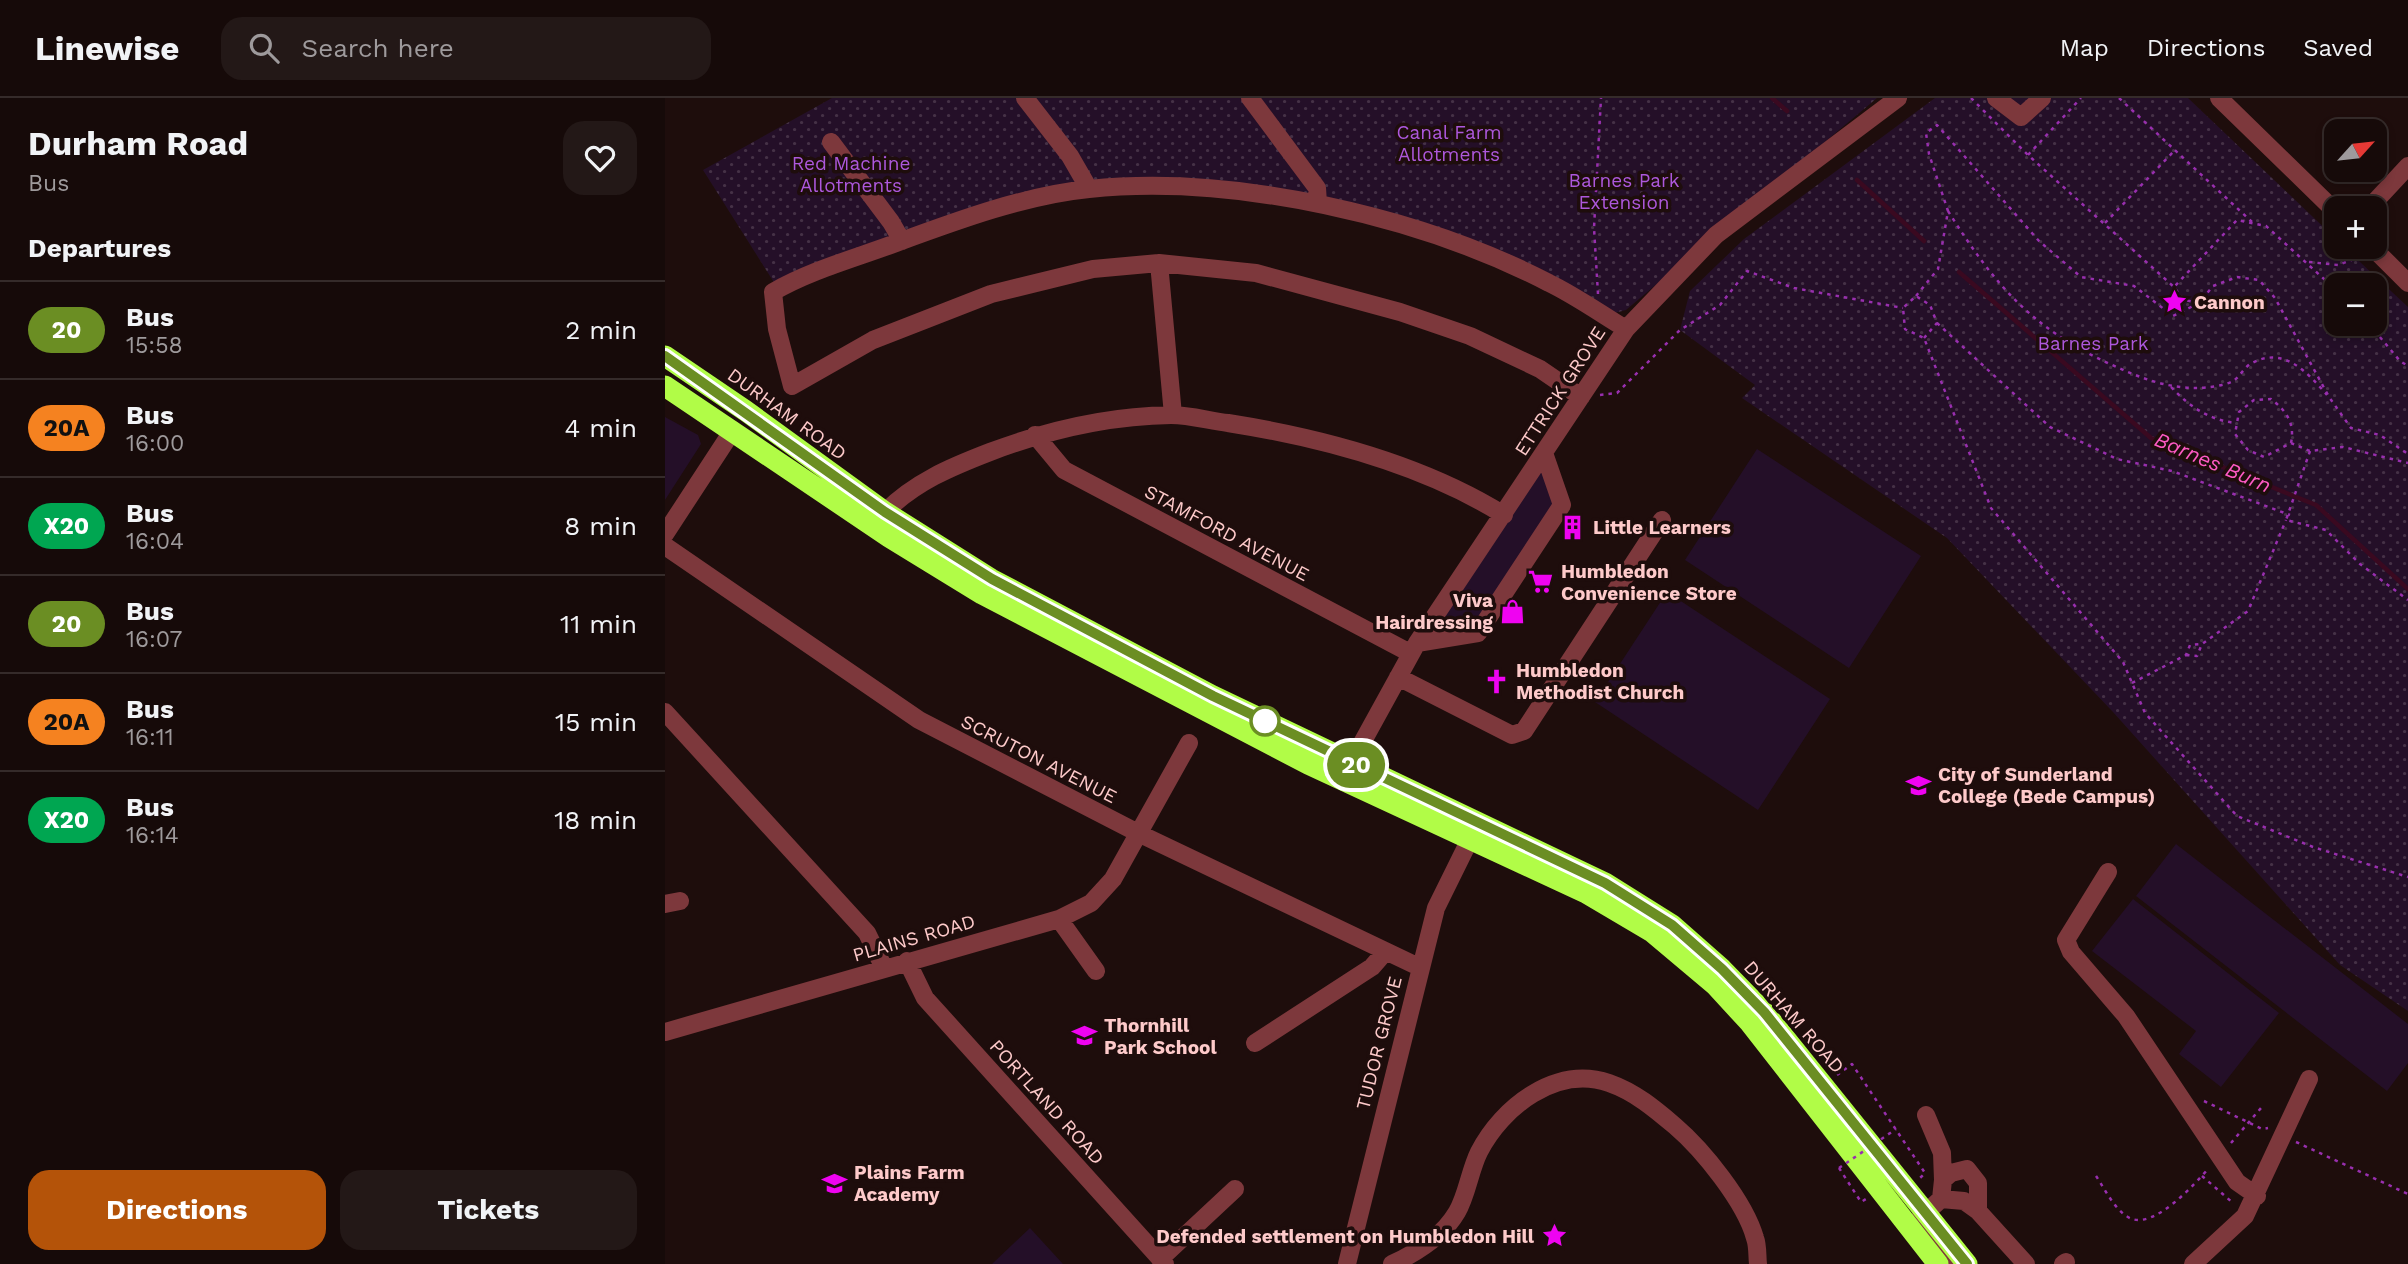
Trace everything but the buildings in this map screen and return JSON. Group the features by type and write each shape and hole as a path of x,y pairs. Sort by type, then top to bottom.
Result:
{"highway":[{"name":"DURHAM ROAD","path":"665,356 885,512 992,579 1346,772"},
{"name":"DURHAM ROAD","path":"665,386 889,537 982,594 1078,646 1474,830 1605,883 1672,925 1722,969 1764,1012 1823,1085 1933,1206 1967,1264"},
{"path":"733,430 746,411"},
{"name":"DURHAM ROAD","path":"1474,830 1652,932 1715,985 1750,1023 1938,1264"}],"street":[{"path":"1025,98 1070,156 1089,189"},
{"path":"1250,98 1317,188 1318,203"},
{"name":"ETTRICK GROVE","path":"1346,772 1414,648 1626,329 1716,235 1898,98"},
{"path":"1996,98 2021,117 2042,98"},
{"path":"2219,98 2324,200"},
{"path":"831,142 891,222 902,241"},
{"path":"2380,196 2408,166"},
{"path":"1585,392 1482,342 1400,312 1257,273 1159,263 1093,269 991,294 873,340 792,386 777,329 773,292 902,241 1038,198 1089,189 1144,186 1242,190 1318,203 1476,251 1549,282 1626,329"},
{"path":"2384,259 2408,283"},
{"path":"1159,263 1173,415"},
{"path":"885,512 903,494 928,478 1035,435 1098,421 1173,415 1249,426 1333,445 1431,476 1468,492 1504,514"},
{"path":"665,534 733,430"},
{"name":"STAMFORD AVENUE","path":"1035,435 1064,470 1414,648"},
{"path":"1414,648 1478,632 1562,505 1544,453"},
{"path":"1398,677 1512,735 1524,731 1662,520"},
{"name":"SCRUTON AVENUE","path":"665,546 919,720 1140,834 1419,967"},
{"path":"665,712 867,933 884,968"},
{"name":"PLAINS ROAD","path":"665,1032 1059,919 1091,903 1114,879 1189,743"},
{"name":"TUDOR GROVE","path":"1347,1264 1419,967 1436,908 1474,830"},
{"path":"2108,873 2066,940 2071,952 2126,1016 2237,1182 2257,1196"},
{"path":"1059,919 1096,971"},
{"path":"1255,1043 1372,967 1385,952"},
{"name":"PORTLAND ROAD","path":"907,961 925,998 1162,1261"},
{"path":"2193,1264 2245,1216 2257,1196 2309,1079"},
{"path":"1392,1264 1416,1253 1441,1231 1458,1211 1480,1150 1500,1120 1523,1099 1549,1084 1580,1081 1606,1082 1630,1093 1685,1135 1740,1205 1756,1238 1758,1264"},
{"path":"1926,1115 1942,1153 1944,1180 1933,1206 1920,1218 1922,1225 1951,1264"},
{"path":"1944,1180 1958,1169 1967,1169 1973,1174 1978,1183 1978,1211"},
{"path":"1162,1261 1235,1189"},
{"path":"1933,1206 1964,1201 1978,1211 2026,1264"}],"path":[{"path":"1601,98 1594,228 1598,294 1605,303"},
{"path":"1971,98 2028,155 2174,286 2184,300 2199,303"},
{"path":"2028,155 2081,98"},
{"path":"2119,98 2253,223"},
{"path":"2329,397 2296,363 2273,357 2251,364 2232,382 2199,388 2171,387 2140,378 2079,351 2038,323 2007,294 1948,211 1929,154 1926,133 1937,125 2039,241 2081,277 2134,286 2173,316 2199,303 2213,286 2237,277 2259,280 2293,328 2329,397 2351,428 2380,435 2408,454"},
{"path":"2104,224 2175,150"},
{"path":"1903,308 1938,269 1948,211"},
{"path":"2174,286 2237,220 2266,226 2324,278"},
{"path":"2309,262 2338,265 2354,259"},
{"path":"1585,392 1603,396 1617,393 1680,330 1720,305 1747,271 1794,288 1903,308"},
{"path":"1916,296 1930,305 1937,323 2050,427 2117,459 2172,471 2290,515"},
{"path":"1903,308 1905,329 1924,338 1991,508 2123,663 2145,713 2237,816 2313,848 2408,877"},
{"path":"1924,338 1937,323"},
{"path":"2379,336 2400,361 2408,366"},
{"path":"2171,387 2187,404 2217,421 2237,423"},
{"path":"2271,399 2284,408 2294,430 2291,443 2264,457 2248,450 2235,434 2239,412 2254,400 2271,399"},
{"path":"2291,443 2310,451 2343,447 2408,463"},
{"path":"2186,655 2190,645 2202,644 2248,611 2290,515 2310,451"},
{"path":"2286,520 2326,530 2360,564 2408,600"},
{"path":"2132,682 2186,655 2197,656 2202,644"},
{"path":"1823,1085 1852,1064 1916,1159"},
{"path":"2096,1176 2119,1208 2132,1219 2146,1219 2187,1194 2261,1108"},
{"path":"1839,1168 1896,1129"},
{"path":"2202,1176 2245,1216"}],"green space":[{"path":"832,98 1877,98 1626,310 1607,315 1541,269 1335,206 1101,184 775,284 703,170"},
{"name":"Barnes Park","path":"1935,98 2188,98 2324,228 2324,259 2357,259 2372,273 2324,273 2324,336 2387,336 2387,287 2408,307 2408,1011 2340,965 2113,712 1947,538 1742,398 1755,385 1680,330 1690,291 1744,239"},
{"path":"665,417 698,435 701,444 665,500"},
{"path":"1757,449 1921,556 1849,668 1685,560"},
{"path":"1544,453 1562,505 1478,633 1417,643"},
{"path":"1667,592 1830,699 1758,810 1595,702"},
{"path":"2176,844 2408,1024 2408,1063 2387,1091 2136,896"},
{"path":"2133,899 2279,1013 2221,1087 2179,1054 2196,1031 2092,951"},
{"path":"1030,1228 1063,1264 992,1264"}],"waterway":[{"path":"1772,98 1787,111"},
{"name":"Barnes Burn","path":"1857,180 1924,241"},
{"name":"Barnes Burn","path":"1959,272 2151,438 2316,505 2408,589"}],"bus line":[{"name":"20","path":"665,356 885,512 992,579 1073,625 1351,763 1605,883 1672,925 1722,969 1764,1012 1967,1264"}],"place":[{"name":"Cannon","path":"2174,302"},
{"name":"Little Learners","path":"1573,527"},
{"name":"Humbledon Convenience Store","path":"1541,582"},
{"name":"Viva Hairdressing","path":"1513,611"},
{"name":"Humbledon Methodist Church","path":"1496,681"},
{"name":"City of Sunderland College (Bede Campus)","path":"1918,785"},
{"name":"Thornhill Park School","path":"1084,1036"},
{"name":"Plains Farm Academy","path":"834,1183"},
{"name":"Defended settlement on Humbledon Hill","path":"1554,1236"}],"park label":[{"name":"Canal Farm Allotments","path":"1449,143"},
{"name":"Red Machine Allotments","path":"851,174"},
{"name":"Barnes Park Extension","path":"1624,191"}]}
